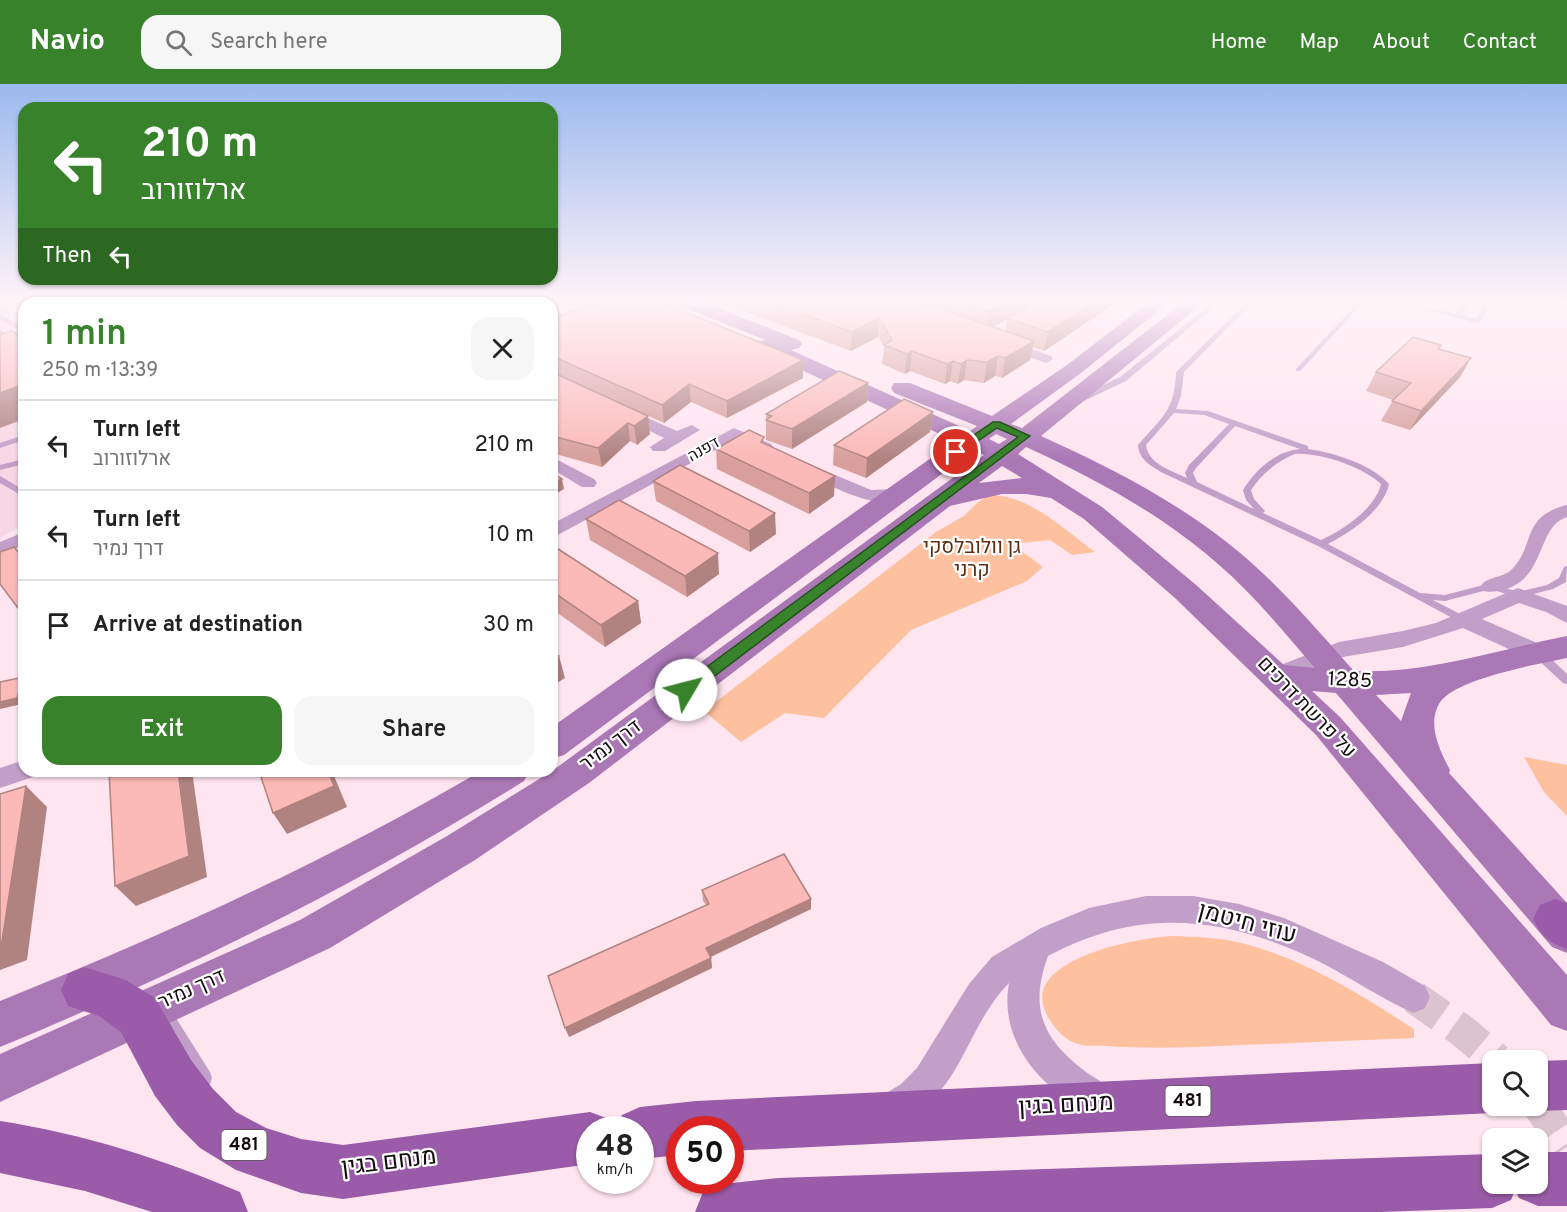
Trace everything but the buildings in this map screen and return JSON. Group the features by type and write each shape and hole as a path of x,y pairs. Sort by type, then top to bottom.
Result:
{"main road":[{"name":"על פרשת דרכים","path":"789,355 1001,454 1093,513 1162,572 1328,726 1567,1009"},
{"path":"821,355 1025,436 1141,496 1203,538 1270,597 1563,927"},
{"name":"דרך נמיר","path":"558,741 894,495 1093,355"},
{"name":"דרך נמיר","path":"0,1024 128,994 315,934 461,848 576,773 1066,406 1130,355"},
{"path":"1066,406 1066,427 1070,437 1141,496"},
{"path":"930,507 984,488 999,486 1032,486 1062,494"},
{"name":"1285","path":"1276,676 1334,669 1365,684 1417,681 1464,672 1536,652 1567,647"},
{"path":"1461,813 1424,759 1419,742 1419,707 1431,689 1464,672"},
{"name":"דרך נמיר","path":"0,1078 128,994 309,886 370,854 501,777"},
{"name":"מנחם בגין","path":"128,994 173,1078 195,1107 218,1130 255,1151 301,1166 343,1172 576,1140"},
{"path":"1548,1086 1567,1085"},
{"name":"מנחם בגין","path":"654,1132 696,1127 1107,1104 1482,1088"},
{"path":"5,1150 69,1158 114,1171 214,1211"},
{"path":"1548,1179 1567,1179"},
{"path":"723,1212 1279,1195 1482,1182"}],"street":[{"path":"1034,355 1046,359"},
{"path":"604,403 685,434 659,447"},
{"name":"דפנה","path":"558,529 734,433 868,496 894,495"},
{"path":"558,466 588,484"},
{"path":"1491,586 1516,576 1547,520 1557,512 1567,511"},
{"path":"0,549 18,541"},
{"path":"1518,595 1554,607 1567,616"},
{"name":"1285","path":"1334,669 1339,650 1427,633 1518,595"},
{"path":"1462,619 1536,652"},
{"path":"0,778 18,772"},
{"name":"עוזי חיטמן","path":"883,1116 918,1092 939,1064 989,982 1009,961 1069,928 1130,912 1184,908 1224,913 1267,924 1311,941 1414,997"},
{"path":"1036,947 1027,965 1021,1008 1032,1042 1064,1077 1107,1104"}],"lane":[{"path":"1066,406 1124,379 1153,355"},
{"path":"1197,355 1180,372 1180,394 1173,411 1142,445 1142,452 1150,462 1321,544 1462,619"},
{"path":"1298,370 1312,355"},
{"path":"1173,411 1195,411 1234,423 1364,469 1381,478 1386,489 1343,534 1321,544"},
{"path":"1192,482 1189,473 1192,467 1234,423"},
{"path":"0,446 18,439"},
{"path":"1273,520 1250,500 1247,490 1251,484 1278,457 1286,453 1304,451 1319,453"},
{"path":"0,468 18,463"},
{"path":"0,479 18,490"},
{"path":"1415,593 1444,598 1491,586 1518,595 1565,582 1567,569"},
{"path":"1536,652 1567,680"},
{"path":"128,994 214,1093"},
{"path":"310,1150 351,1158 410,1163"},
{"path":"1228,1208 1279,1195"}],"shaded area":[{"path":"0,355 18,355 18,528 0,538"}],"green space":[{"name":"גן וולובלסקי קרני","path":"989,495 1004,497 1032,507 1095,552 1072,555 1050,540 1012,544 1043,567 1027,581 911,630 824,718 785,713 741,742 704,711 936,532 964,516"},
{"path":"1524,757 1567,765 1567,816 1544,792"},
{"path":"1171,936 1232,941 1287,958 1331,979 1394,1016 1414,1029 1414,1038 1162,1048 1088,1046 1073,1042 1055,1027 1046,1013 1043,994 1050,978 1065,965 1110,947"}],"tunnel":[{"path":"1414,997 1485,1050"},
{"path":"1546,1116 1567,1147"}],"route":[{"path":"686,690 1025,436 997,424 956,452"}]}
